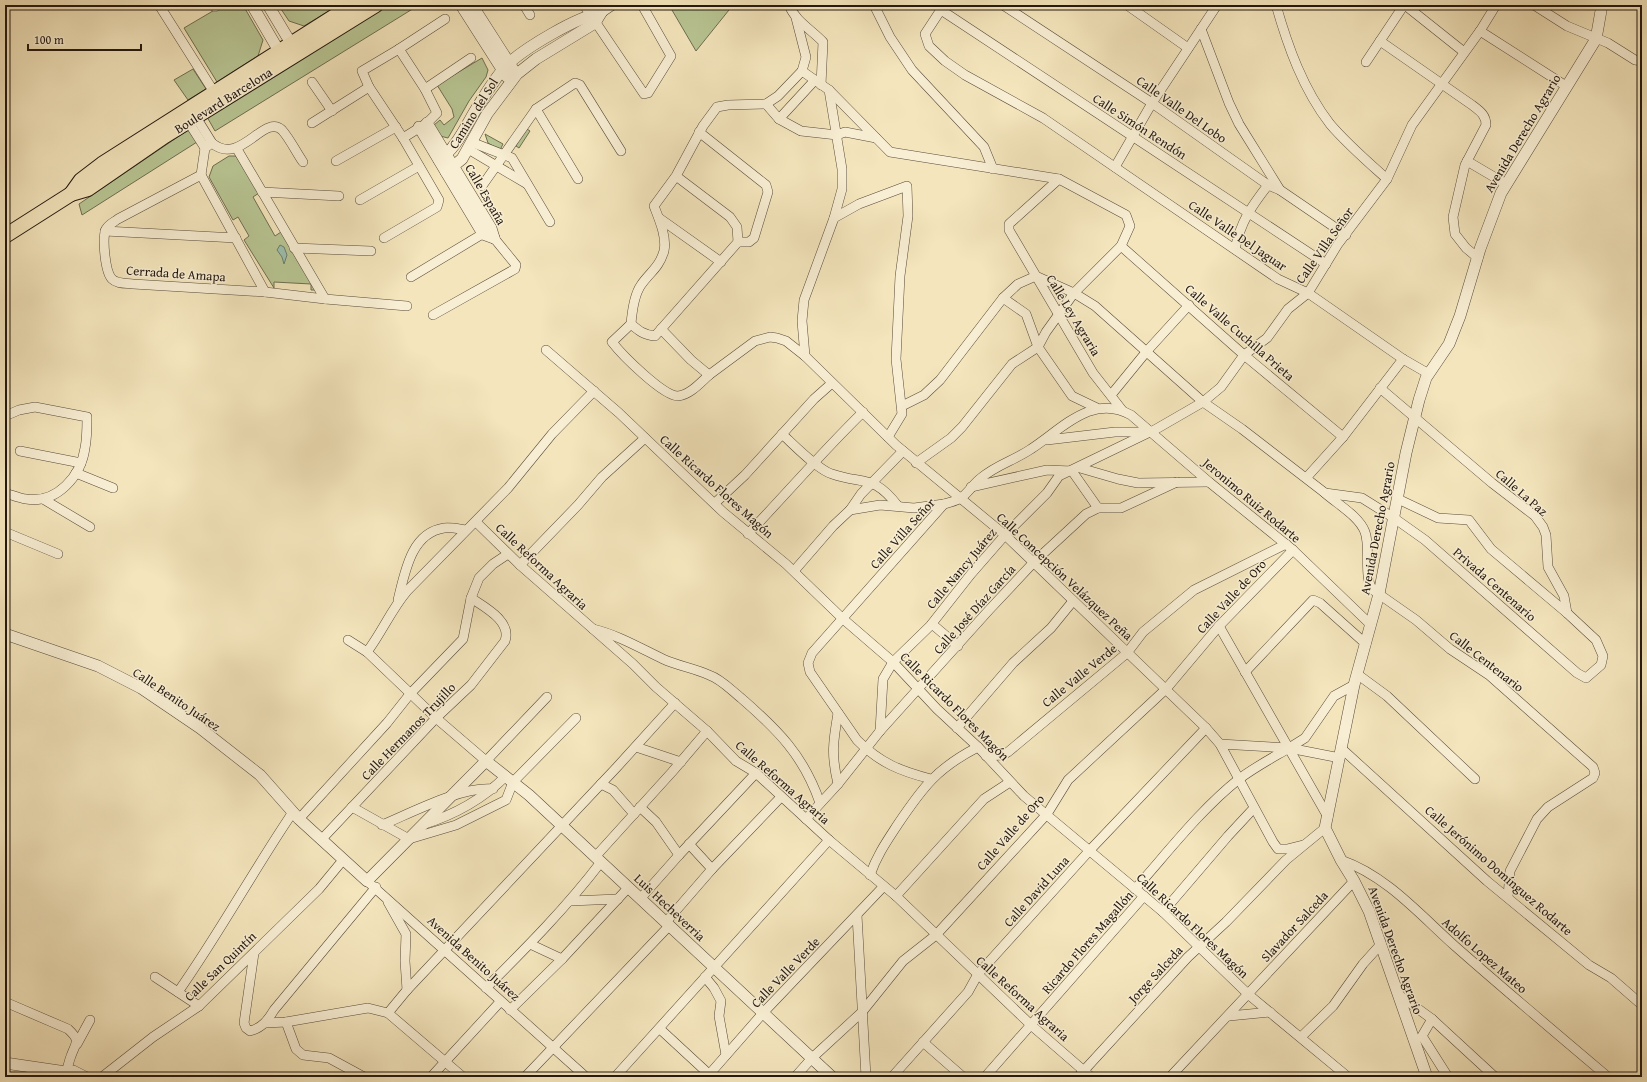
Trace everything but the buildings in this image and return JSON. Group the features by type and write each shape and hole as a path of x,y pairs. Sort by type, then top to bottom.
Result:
{"main road":[{"name":"Boulevard Barcelona","path":"5,236 71,194 81,180 102,164 189,115 288,52 352,5"},
{"name":"Boulevard Barcelona","path":"189,115 214,92 376,5"}],"street":[{"path":"159,5 214,92"},
{"path":"252,5 288,52"},
{"path":"268,5 288,52"},
{"path":"460,5 505,68 514,78"},
{"path":"472,5 505,68"},
{"path":"524,5 530,15"},
{"name":"Camino del Sol","path":"443,158 488,90 505,68 529,48 566,27 613,5"},
{"path":"593,14 642,93 648,92 671,56 642,5"},
{"path":"661,329 691,360 709,375 687,393 678,396 668,392 643,374 612,342 631,324 632,311 641,285 656,269 664,250 663,233 654,206 676,176 699,132 717,108 728,105 766,104 778,96 802,70 806,57 796,18 789,5"},
{"path":"874,5 890,38 912,70 984,147 993,169"},
{"name":"Calle Valle Del Lobo","path":"1003,5 1152,103 1268,185 1280,190 1346,235"},
{"path":"1127,5 1188,48"},
{"path":"943,8 925,34 926,41 929,46 945,61 965,75 1043,118 1115,167 1152,103 1217,5"},
{"path":"1276,5 1294,62 1321,110 1341,136 1387,179"},
{"path":"1366,62 1405,5 1464,52"},
{"name":"Calle Villa Señor","path":"1044,440 1115,432 1151,432 1203,402 1221,388 1244,355 1267,338 1288,309 1308,292 1346,235 1387,179 1412,126 1440,84 1480,31 1496,5"},
{"path":"1534,5 1568,26 1608,43 1635,60 1642,61"},
{"name":"Avenida Derecho Agrario","path":"1427,1077 1415,1047 1381,944 1354,881 1341,860 1325,828 1355,680 1380,594 1418,400 1429,374 1449,344 1460,316 1492,212 1506,184 1596,39 1602,5"},
{"name":"Calle Simón Rendón","path":"943,8 1132,136 1326,264"},
{"name":"Camino del Sol","path":"450,169 469,145 487,114 514,78 552,49 571,37 593,14"},
{"path":"780,119 818,82 823,42 814,32 796,18"},
{"path":"384,238 437,207 439,200 403,138 369,87 362,71 400,49 445,19"},
{"path":"566,27 571,37"},
{"path":"1201,29 1229,103 1239,124 1280,190"},
{"path":"1480,31 1566,86"},
{"path":"546,39 552,49"},
{"path":"1380,41 1482,112 1486,119 1486,125 1467,161 1455,210 1453,227 1459,241 1478,258"},
{"path":"400,49 425,88 437,113 423,125 403,138"},
{"path":"425,88 471,58"},
{"path":"802,70 829,90 879,139 890,152 1058,180 1126,215 1130,226 1121,246 1074,293 1046,332 1038,347 1012,364 951,438 930,455 916,463"},
{"path":"312,82 332,111"},
{"path":"482,186 536,108 576,83 580,85 621,151"},
{"path":"312,122 369,87"},
{"path":"805,356 802,321 804,300 834,218 842,189 842,169 829,90"},
{"path":"766,104 780,119 801,131 837,136 844,132 861,134 879,139"},
{"path":"536,108 578,179"},
{"path":"189,115 208,146 201,174 265,292"},
{"name":"Calle España","path":"423,125 489,233 516,266 515,269 433,315"},
{"path":"208,146 237,149 266,128 274,126 282,130 303,162"},
{"path":"336,161 396,127"},
{"path":"699,132 766,185 768,192 754,238 749,242 738,242"},
{"path":"469,145 505,154 512,158 550,222"},
{"path":"469,145 528,185"},
{"path":"237,149 294,248 326,299"},
{"path":"1467,161 1506,184"},
{"path":"360,200 419,166"},
{"name":"Calle Valle Del Jaguar","path":"1115,167 1278,279 1308,292 1403,359 1429,374"},
{"path":"201,174 118,218 108,226 106,231 236,238"},
{"path":"631,324 640,333 648,336 655,336 738,242 737,227 730,217 676,176"},
{"name":"Calle Ley Agraria","path":"1058,180 1008,224 1008,230 1093,373 1122,410"},
{"path":"1235,249 1240,230 1248,212 1268,185"},
{"path":"834,218 859,204 907,186 908,216 900,276 896,359 902,414 888,437"},
{"path":"262,192 339,196"},
{"path":"659,218 720,262"},
{"name":"Cerrada de Amapa","path":"106,231 106,261 108,273 112,280 119,283 265,292 407,306"},
{"path":"411,277 489,233"},
{"name":"Calle Valle Cuchilla Prieta","path":"1121,246 1244,355 1342,437"},
{"path":"294,248 371,251"},
{"path":"902,406 924,395 940,380 1003,298 1018,284 1036,276 1074,293"},
{"name":"Calle Centenario","path":"1074,293 1095,306 1203,402 1307,477 1316,487 1360,522 1365,531 1368,542 1370,586 1416,620 1450,649 1489,675 1593,767 1595,773 1593,778 1548,807 1537,819 1510,871 1508,896"},
{"path":"1003,298 1026,314 1038,347 1072,396 1097,408"},
{"path":"1111,395 1146,351 1189,305"},
{"name":"Calle Concepción Velázquez Peña","path":"709,375 755,341 770,337 786,341 805,356 916,463 1005,535 1206,728 1220,744 1278,849 1287,849 1303,845"},
{"name":"Calle Ricardo Flores Magón","path":"546,350 594,391 748,534 794,571 842,618 893,662 937,709 978,747 1024,796 1163,912 1249,995 1348,1077"},
{"path":"1307,477 1342,437 1403,359"},
{"path":"715,503 745,475 814,398 832,383"},
{"name":"Calle La Paz","path":"1380,388 1414,418 1534,516 1543,527 1546,535 1548,567 1564,596 1567,613"},
{"path":"397,603 508,488 552,434 594,391"},
{"path":"5,416 19,410 35,407 87,417 85,449 81,463 76,473 62,490 43,499 27,499 5,493"},
{"name":"Calle Villa Señor","path":"838,712 810,672 808,663 812,653 842,618 944,504 961,498 981,477 1030,450 1086,411 1110,407"},
{"name":"Jeronimo Ruiz Rodarte","path":"1110,407 1122,410 1131,415 1209,482 1289,547 1371,625"},
{"path":"748,534 815,463 826,448 863,412"},
{"name":"Calle Nancy Juárez","path":"880,731 883,679 893,662 932,624 971,574 1005,535 1047,493 1060,476 1151,432"},
{"path":"782,434 830,474 873,482 890,495 898,506"},
{"path":"520,565 573,510 602,477 645,438"},
{"path":"20,451 81,463"},
{"path":"794,571 833,526 850,510 861,494 903,451"},
{"path":"1076,469 1098,508 1120,508 1177,482"},
{"path":"971,487 1047,470 1076,469 1138,483 1209,482"},
{"path":"76,473 113,488"},
{"name":"Privada Centenario","path":"1325,493 1362,498 1394,518 1425,540 1577,672 1586,678 1600,664 1604,656 1596,640 1567,613"},
{"path":"43,499 90,527"},
{"path":"1398,499 1438,518 1469,520 1491,549 1567,613"},
{"path":"850,510 880,505 914,508 944,504"},
{"name":"Calle José Díaz García","path":"806,819 838,784 880,731 1034,562 1086,514 1098,508"},
{"name":"Calle Reforma Agraria","path":"476,522 520,565 634,664 656,687 707,731 736,761 756,773 829,840 883,887 896,896 1084,1075"},
{"path":"366,652 380,635 397,603 404,574 418,542 429,532 445,528 466,530"},
{"path":"5,532 58,554"},
{"name":"Calle Valle de Oro","path":"795,1077 812,1058 862,1012 904,961 936,935 1047,814 1068,780 1166,689 1289,547"},
{"name":"Calle Valle Verde","path":"986,756 1004,755 1008,752 1127,653 1143,632 1194,590 1289,547"},
{"path":"178,992 228,916 267,850 296,816 388,723 410,694 463,639 471,598 479,578 493,564 508,554"},
{"name":"Calle Hermanos Trujillo","path":"321,840 436,718 471,685 505,641 507,635 505,628 500,621 490,611 471,598"},
{"path":"1245,672 1313,600 1320,603 1366,644"},
{"path":"957,728 1013,663 1051,628 1073,601"},
{"path":"932,624 958,646"},
{"path":"1219,626 1328,817"},
{"path":"592,629 606,632 673,663 710,675 722,682 772,725 791,747 805,767 820,803"},
{"name":"Calle Benito Juárez","path":"5,634 98,666 140,688 200,728 260,775 296,816 343,860"},
{"path":"348,640 366,652 436,718 486,761"},
{"path":"1135,889 1216,799 1239,779 1263,762 1305,738 1334,696 1355,680 1387,696 1475,779"},
{"path":"254,953 244,1023 246,1028 250,1031 257,1030 266,1023 274,1010 409,839 547,698"},
{"path":"388,1013 636,747 675,703"},
{"path":"838,712 857,740 877,759 905,773 931,779"},
{"path":"838,712 832,759 838,784"},
{"path":"422,825 454,813 510,779 576,718"},
{"name":"Calle David Luna","path":"892,1077 968,992 978,974 1090,850 1206,728"},
{"path":"486,988 570,901 598,860 637,811 707,731"},
{"path":"1220,744 1289,748 1341,754"},
{"path":"636,747 681,762"},
{"path":"870,875 878,855 920,791 931,779 952,762 978,747"},
{"name":"Calle Jerónimo Domínguez Rodarte","path":"1341,754 1487,880 1589,965 1611,978 1642,1005"},
{"name":"Luis Hecheverria","path":"486,761 510,779 714,966 832,1077"},
{"path":"640,899 689,844 756,773"},
{"path":"352,807 409,839 456,825 506,800 510,779"},
{"path":"896,896 984,799 1010,782"},
{"path":"601,784 613,790 637,811 656,822 679,855"},
{"path":"382,825 449,798 484,788 493,789"},
{"path":"525,1077 668,924 712,869 781,797"},
{"path":"1163,912 1254,808"},
{"name":"Jorge Salceda","path":"1084,1075 1176,969 1303,845 1325,828"},
{"path":"615,1077 660,1029 704,977 829,840"},
{"path":"689,844 712,869"},
{"name":"Avenida Benito Juárez","path":"343,860 372,884 444,952 586,1077"},
{"name":"Calle San Quintín","path":"102,1077 153,1037 200,1006 319,889 343,860"},
{"name":"Adolfo Lopez Mateo","path":"1341,860 1362,868 1403,898 1503,988 1608,1077"},
{"name":"Slavador Salceda","path":"1170,1077 1249,995 1294,944 1354,881"},
{"name":"Calle Valle Verde","path":"709,1076 763,1013 883,887"},
{"path":"510,1010 562,959 628,888"},
{"path":"383,894 406,934 405,961 408,990"},
{"name":"Ricardo Flores Magallón","path":"985,1077 1144,896"},
{"path":"570,901 618,899"},
{"path":"857,915 866,1077"},
{"path":"530,944 562,959"},
{"path":"1301,1037 1333,1006 1381,944"},
{"path":"704,977 714,988 721,1001 719,1016 726,1055"},
{"path":"155,978 200,1006"},
{"path":"1399,995 1432,1019 1495,1077"},
{"path":"5,1002 68,1029 76,1036 77,1044"},
{"path":"431,1077 500,1002"},
{"path":"266,1023 286,1022 368,1008 388,1013 463,1077"},
{"path":"1229,1016 1270,1012"},
{"path":"1415,1047 1432,1019"},
{"path":"66,1072 77,1044 90,1020"},
{"path":"286,1022 296,1049 303,1055 329,1058 364,1077"},
{"path":"660,1029 709,1076"},
{"path":"1422,1036 1448,1077"},
{"path":"923,1042 963,1077"},
{"path":"5,1062 66,1072 73,1071 85,1077"}],"green space":[{"path":"223,5 243,5 263,40 258,56 217,82 184,28"},
{"path":"296,5 339,5 304,26 289,21 279,6 288,10"},
{"path":"388,5 419,5 215,131 207,117"},
{"path":"669,5 733,5 696,51"},
{"path":"482,58 488,70 486,77 469,101 448,138 440,136 434,125 440,120 444,125 454,117 452,109 437,85"},
{"path":"193,69 206,89 188,100 174,80"},
{"path":"524,127 530,131 519,148 516,146"},
{"path":"188,130 197,142 82,215 79,204"},
{"path":"485,134 503,144 500,150 488,143"},
{"path":"229,156 236,156 259,193 253,197 275,236 281,232 315,290 311,290 311,284 274,282 274,288 244,240 249,236 238,217 233,220 209,177 213,166"}],"shaded area":[{"path":"280,245 284,247 287,255 284,264 282,257 277,250"}]}
